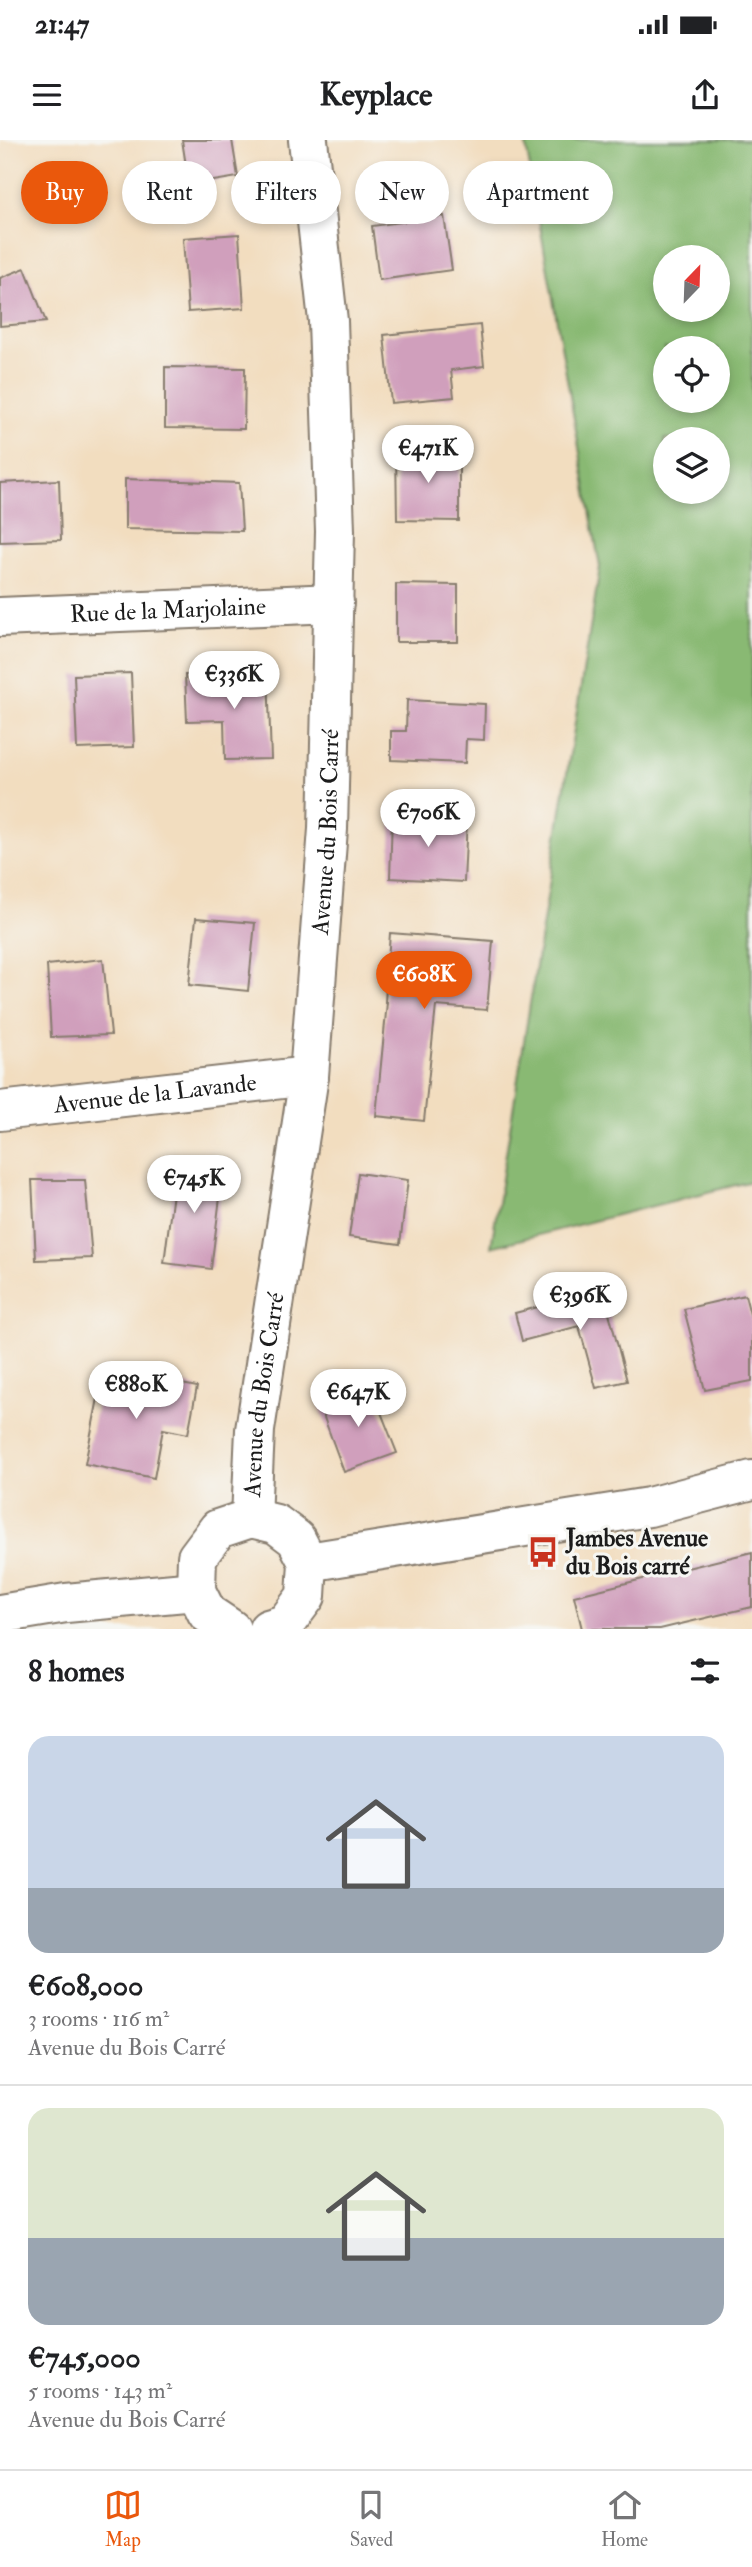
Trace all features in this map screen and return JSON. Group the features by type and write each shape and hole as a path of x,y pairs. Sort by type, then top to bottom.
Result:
{"street":[{"name":"Avenue du Bois Carré","path":"251,1518 255,1430 309,1076 328,829 335,531 328,321 308,140"},
{"name":"Rue de la Marjolaine","path":"0,617 334,603"},
{"name":"Avenue de la Lavande","path":"0,1111 309,1076"},
{"path":"308,1562 649,1507 752,1480"},
{"path":"230,1629 207,1613 196,1591 197,1557 218,1529 251,1518 276,1524 296,1539 308,1562 306,1597 285,1624 268,1629"},
{"path":"0,1614 66,1603 196,1591"}],"green space":[{"path":"525,140 752,140 752,1181 491,1247 600,567 540,224 613,224 613,161 529,161"}],"building":[{"path":"182,140 232,140 235,161 231,161 231,178 217,180 217,161 185,161"},
{"path":"445,224 452,270 379,280 372,226"},
{"path":"239,234 244,308 188,312 183,238"},
{"path":"25,268 46,322 0,326 0,278"},
{"path":"480,325 484,366 451,370 454,397 391,403 384,335"},
{"path":"165,367 245,368 244,429 165,428"},
{"path":"396,449 459,449 459,521 397,520"},
{"path":"125,479 239,483 242,531 125,529"},
{"path":"59,480 61,540 0,542 0,483"},
{"path":"396,584 458,585 458,642 396,642"},
{"path":"131,673 134,747 77,749 74,675"},
{"path":"268,673 271,759 225,760 224,720 187,721 185,675"},
{"path":"407,700 485,704 484,740 466,739 465,763 391,760 391,731 406,731"},
{"path":"392,816 467,819 464,882 390,878"},
{"path":"196,918 255,923 248,991 189,985"},
{"path":"390,933 493,941 487,1010 436,1006 424,1121 376,1116 387,1002"},
{"path":"103,959 111,1035 51,1037 47,965"},
{"path":"177,1161 224,1166 211,1269 164,1263"},
{"path":"358,1173 408,1180 400,1244 349,1237"},
{"path":"32,1180 85,1180 92,1258 36,1260"},
{"path":"603,1290 627,1381 596,1388 579,1326 522,1341 515,1313"},
{"path":"745,1295 752,1322 752,1381 705,1390 684,1309"},
{"path":"104,1368 197,1387 188,1434 163,1429 154,1478 85,1464"},
{"path":"371,1387 397,1453 344,1472 319,1404"},
{"path":"752,1552 752,1607 660,1629 582,1629 574,1596"}],"place":[{"name":"Jambes Avenue du Bois carré","path":"543,1552"}]}
